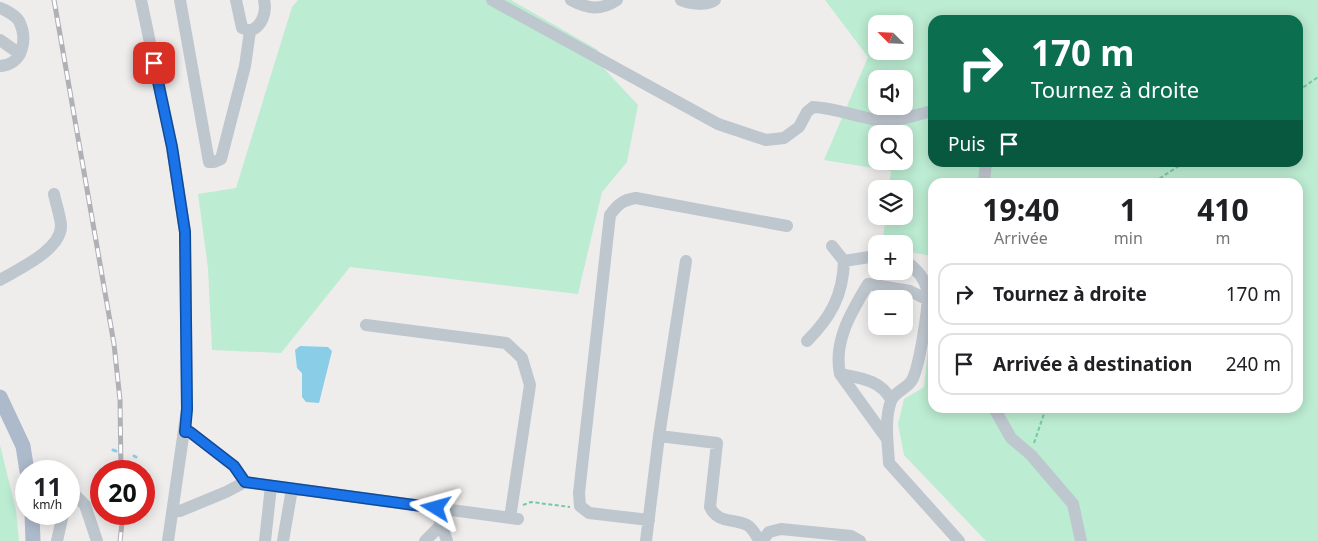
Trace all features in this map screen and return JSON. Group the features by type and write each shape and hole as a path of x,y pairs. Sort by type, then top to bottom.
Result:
{"main road":[{"path":"0,397 23,446 25,460"},
{"path":"32,525 33,541"}],"street":[{"path":"142,0 172,147 185,232 187,409 174,511 168,541"},
{"path":"180,0 209,162 220,159 245,66 250,31"},
{"path":"236,0 242,28 250,31 257,28 262,20 264,0"},
{"path":"492,0 718,124 766,140 784,138 799,128 807,112 813,106 827,107 880,120 895,120 928,112"},
{"path":"571,0 586,8 601,8 617,0"},
{"path":"681,0 700,4 712,3 715,0"},
{"path":"0,8 18,20 23,33 20,54 17,60 9,66 0,66"},
{"path":"0,40 20,54"},
{"path":"0,280 45,252 57,240 60,225 54,194"},
{"path":"649,520 590,513 580,506 579,493 610,215 616,206 624,200 636,198 787,226"},
{"path":"807,341 831,312 844,284 844,261 832,246"},
{"path":"844,261 868,257"},
{"path":"646,541 659,436 686,261"},
{"path":"913,266 918,270 927,289 928,300 917,370 911,383 898,391 891,400 888,414 888,463 959,541"},
{"path":"887,439 840,374 838,362 842,335 852,311 868,284 910,290 928,300"},
{"path":"174,511 180,511 245,482 514,518 530,385 522,358 506,343 366,325"},
{"path":"840,374 872,381 886,390 891,400"},
{"path":"997,413 1011,438 1031,455 1073,504 1081,541"},
{"path":"185,432 190,432 234,466 245,482"},
{"path":"659,436 717,443 710,507 714,515 725,521 746,525 761,541 769,532 781,529 851,536 860,541"},
{"path":"265,541 271,486"},
{"path":"284,541 292,489"},
{"path":"80,500 85,505 97,541"},
{"path":"436,508 447,541"},
{"path":"57,541 61,525"},
{"path":"425,541 441,526"}],"path":[{"path":"1303,88 1318,77"},
{"path":"1160,178 1177,167"},
{"path":"1031,455 1044,413"},
{"path":"514,518 519,506 531,502 574,508 580,506"}],"green space":[{"path":"298,0 511,0 598,50 594,58 638,105 627,162 602,192 578,294 350,267 281,353 212,350 208,268 198,194 236,188 292,7"},
{"path":"825,0 1318,0 1318,541 986,541 904,455 898,424 904,399 924,387 928,350 928,413 1303,413 1303,178 928,178 928,255 913,253 913,235 883,235 885,225 913,225 913,180 890,180 891,171 885,170 913,170 913,125 868,125 868,167 824,160 868,57"},
{"path":"0,445 15,506 15,525 17,525 19,541 0,541"}],"water":[{"path":"300,346 328,347 332,351 319,403 306,402 302,397 302,373 297,368 295,350"}],"railway":[{"path":"54,0 114,344 120,400 121,460"},
{"path":"120,541 122,525"}],"route":[{"path":"154,63 172,147 185,232 187,409 185,432 190,432 234,466 245,482 436,508"}]}
